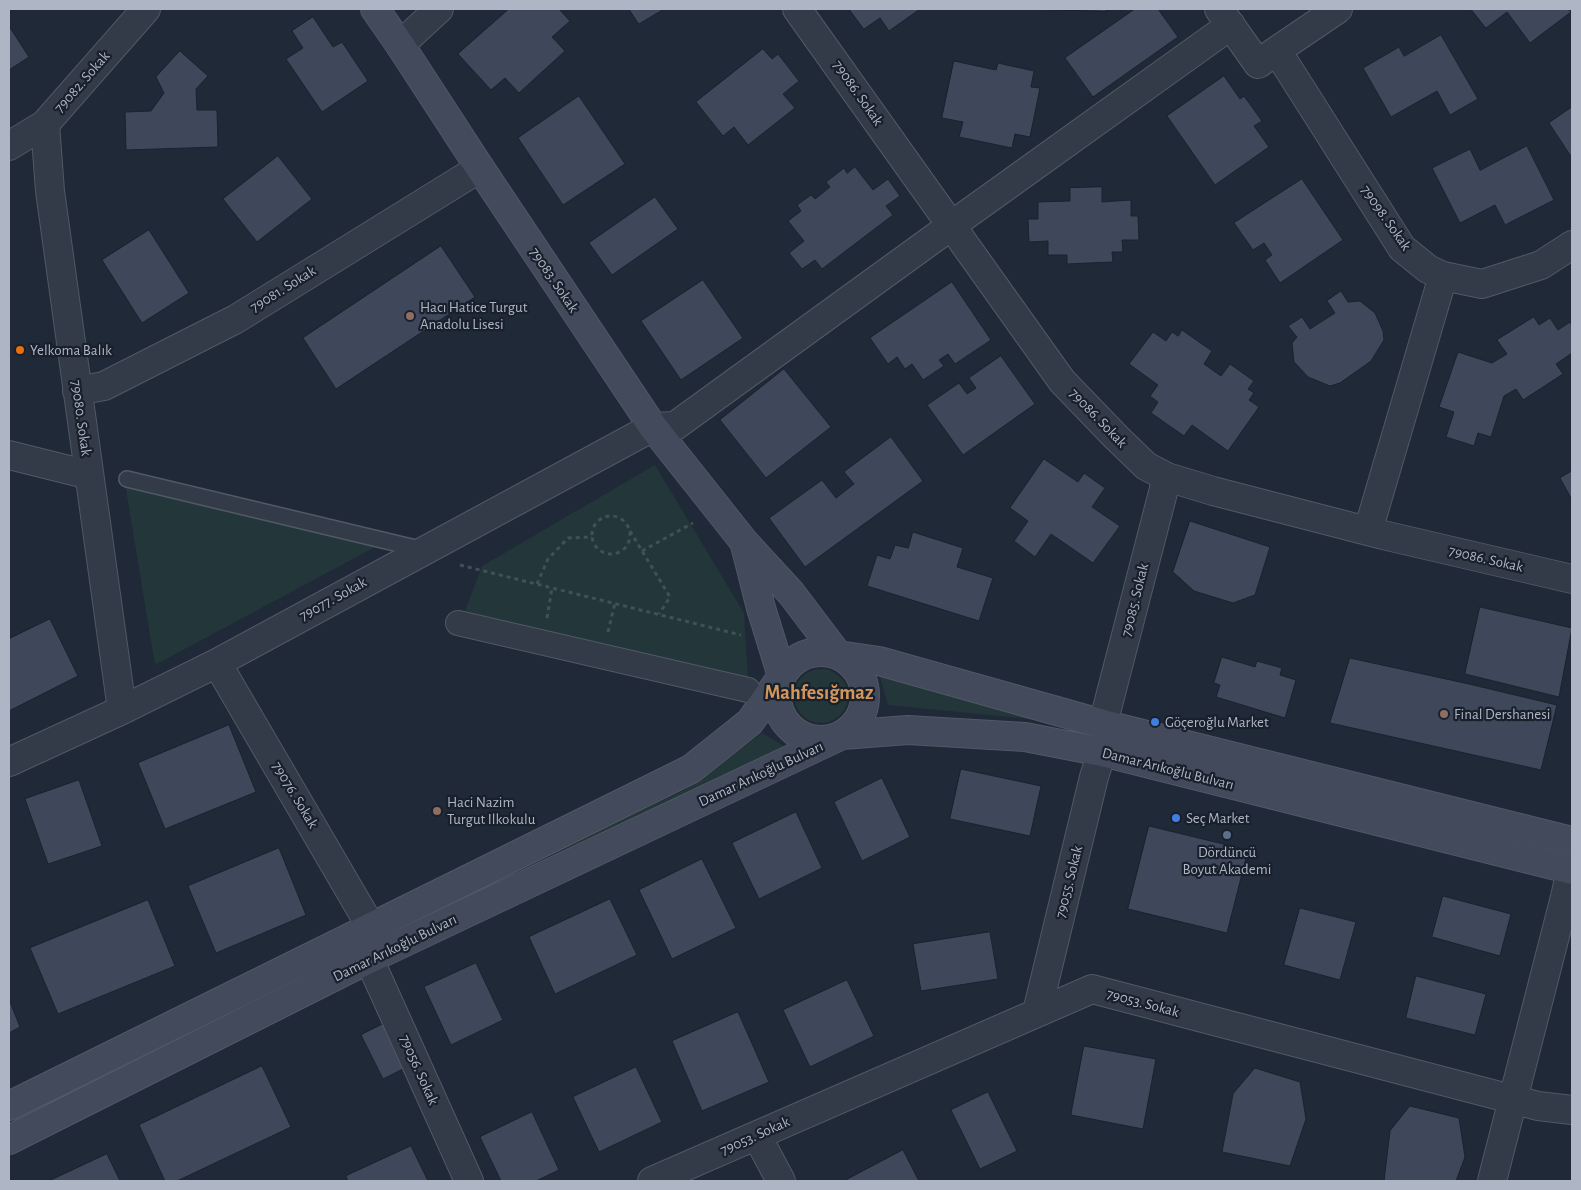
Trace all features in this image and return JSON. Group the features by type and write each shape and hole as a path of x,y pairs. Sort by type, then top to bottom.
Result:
{"main road":[{"name":"79083. Sokak","path":"374,9 400,45 653,427 745,543 791,593 838,655"},
{"path":"745,543 761,608 782,676"},
{"path":"825,652 838,655 850,662 859,674 864,687 865,701 861,715 853,727 842,735 829,740 816,740 802,736 790,728 782,717 777,703 777,689 782,676 789,665 800,657 812,653 825,652"},
{"name":"Damar Arıkoğlu Bulvarı","path":"838,655 879,661 1103,724 1572,841"},
{"name":"Damar Arıkoğlu Bulvarı","path":"9,1106 691,769 750,722 782,676"},
{"name":"Damar Arıkoğlu Bulvarı","path":"9,1140 369,960 842,735 908,730 1025,737 1102,752 1571,870"}],"street":[{"name":"79082. Sokak","path":"9,146 45,124 146,9"},
{"path":"400,45 439,9"},
{"name":"79086. Sokak","path":"797,9 1062,381 1146,466 1166,477 1213,491 1368,531 1572,579"},
{"path":"653,427 675,426 952,226 1225,17 1258,64 1338,9"},
{"name":"79098. Sokak","path":"1276,51 1402,248 1428,269 1443,276 1482,284 1541,265 1572,245"},
{"name":"79080. Sokak","path":"45,124 50,191 122,710"},
{"name":"79081. Sokak","path":"77,391 104,386 236,319 480,168"},
{"path":"1368,531 1443,276"},
{"name":"79077. Sokak","path":"9,762 122,710 217,663 653,427"},
{"path":"9,456 89,475"},
{"name":"79085. Sokak","path":"1103,724 1166,477"},
{"path":"458,623 748,690"},
{"name":"79076. Sokak","path":"217,663 371,927"},
{"name":"79055. Sokak","path":"1037,1012 1102,752"},
{"path":"1492,1181 1571,870"},
{"name":"79056. Sokak","path":"369,960 468,1181"},
{"name":"79053. Sokak","path":"652,1181 1092,989 1514,1100 1538,1106 1572,1110"},
{"path":"757,1136 781,1181"}],"lane":[{"path":"127,479 424,550"}],"path":[{"path":"629,529 630,535 626,546 615,553 609,553 597,548 592,537 592,531 598,520 610,516 616,516 621,519 629,529 670,597 659,614"},
{"path":"642,551 693,523"},
{"path":"537,584 548,559 568,538 592,537"},
{"path":"460,565 744,635"}],"shaded area":[{"path":"655,465 744,613 748,678 463,616 482,566"},
{"path":"125,484 379,545 155,665"},
{"path":"821,669 831,671 840,677 846,686 848,696 846,706 840,715 831,721 821,723 811,721 802,715 796,706 794,696 796,686 802,677 811,671"},
{"path":"880,677 1572,853 1572,858 1029,719 888,705"},
{"path":"762,733 784,746 289,984 9,1124 9,1118 285,980 684,790"}],"building":[{"path":"509,9 559,9 570,21 552,37 565,51 519,93 505,78 491,90 458,54"},
{"path":"629,9 664,9 639,24"},
{"path":"849,9 920,9 889,31 880,18 864,29"},
{"path":"1024,9 1106,9 1106,11"},
{"path":"1135,9 1158,9 1178,37 1093,97 1065,58"},
{"path":"1471,9 1568,9 1571,12 1530,43 1507,12 1486,28"},
{"path":"313,17 333,47 342,42 368,81 322,112 286,59 303,48 292,31"},
{"path":"9,26 29,57 9,70"},
{"path":"1441,35 1478,99 1450,115 1437,91 1391,117 1363,68 1399,47 1404,56"},
{"path":"763,49 772,59 778,54 799,81 783,94 795,108 748,145 734,127 723,136 696,102"},
{"path":"180,51 208,76 196,89 197,110 217,110 218,147 126,150 125,112 151,111 164,93 156,77"},
{"path":"954,61 996,70 998,63 1034,71 1031,87 1040,88 1030,137 1015,134 1012,148 959,137 963,122 942,118"},
{"path":"1224,76 1240,99 1244,96 1262,121 1254,126 1269,147 1215,185 1167,116"},
{"path":"579,96 625,164 563,205 518,138"},
{"path":"1572,107 1572,158 1549,123"},
{"path":"1527,146 1554,200 1505,225 1495,205 1460,223 1432,168 1470,149 1480,170"},
{"path":"278,156 312,199 257,242 223,199"},
{"path":"855,167 873,190 888,179 900,196 886,206 893,215 822,269 815,260 802,269 789,253 804,241 788,221 801,211 797,205 811,195 815,199 830,187 826,182 844,168 847,173"},
{"path":"1302,179 1343,240 1280,283 1265,260 1272,255 1264,243 1253,250 1234,223"},
{"path":"1102,187 1102,202 1131,200 1131,216 1138,216 1139,240 1122,240 1123,252 1112,252 1113,262 1067,264 1067,255 1048,255 1048,241 1029,242 1028,219 1038,219 1038,202 1070,201 1070,188"},
{"path":"655,197 678,229 612,275 589,243"},
{"path":"149,230 189,293 142,323 102,260"},
{"path":"441,246 475,297 336,389 303,338"},
{"path":"703,280 743,338 681,380 641,321"},
{"path":"952,282 991,340 955,364 948,354 939,360 944,366 923,380 912,364 905,369 897,357 888,364 870,338"},
{"path":"1341,291 1348,302 1360,301 1375,313 1383,331 1384,340 1371,361 1340,383 1330,386 1308,377 1294,362 1292,343 1297,337 1288,326 1302,317 1310,329 1335,313 1327,301"},
{"path":"1534,317 1539,325 1550,318 1558,330 1570,322 1572,326 1572,353 1556,364 1563,374 1523,400 1516,389 1504,396 1491,437 1478,433 1474,446 1446,437 1454,412 1439,407 1458,352 1492,363 1507,354 1497,340"},
{"path":"1182,330 1212,351 1204,364 1221,376 1230,364 1254,381 1248,389 1254,393 1249,400 1259,407 1228,451 1192,425 1184,436 1151,413 1158,402 1150,396 1158,385 1129,364 1153,332 1166,341 1172,332 1178,336"},
{"path":"1001,356 1035,404 963,455 927,405 959,383 967,394 976,388 969,378"},
{"path":"784,369 831,427 766,478 720,420"},
{"path":"891,437 923,481 805,567 769,518 822,480 836,498 854,484 844,472"},
{"path":"1044,459 1078,482 1084,473 1105,488 1092,507 1120,526 1093,563 1051,534 1035,557 1014,541 1028,521 1010,508"},
{"path":"1572,471 1572,500 1560,478"},
{"path":"1190,521 1270,547 1255,595 1233,603 1194,591 1173,572"},
{"path":"913,532 963,548 957,567 993,578 979,621 867,586 877,555 890,559 895,545 908,548"},
{"path":"1480,607 1572,628 1559,697 1465,674"},
{"path":"50,619 78,676 9,711 9,639"},
{"path":"1222,657 1255,667 1257,661 1282,668 1280,675 1296,680 1285,718 1216,697 1220,685 1214,683"},
{"name":"Final Dershanesi","path":"1350,658 1557,705 1541,770 1330,723"},
{"path":"229,725 256,792 165,829 138,763"},
{"path":"961,769 1041,786 1030,836 950,819"},
{"path":"882,778 910,837 862,861 834,802"},
{"path":"79,780 102,846 48,864 25,799"},
{"path":"796,812 822,868 759,899 732,843"},
{"path":"1149,826 1248,850 1227,933 1128,909"},
{"path":"279,848 306,915 216,953 188,886"},
{"path":"702,859 736,928 672,959 639,890"},
{"path":"1443,896 1511,914 1500,956 1432,937"},
{"path":"610,899 637,955 555,994 529,937"},
{"path":"148,900 175,966 58,1014 30,948"},
{"path":"1300,908 1356,922 1340,980 1284,965"},
{"path":"990,932 998,979 921,991 913,944"},
{"path":"476,963 503,1020 451,1045 424,987"},
{"path":"1416,976 1486,994 1475,1035 1406,1018"},
{"path":"847,980 874,1036 810,1067 783,1010"},
{"path":"9,999 20,1027 9,1033"},
{"path":"738,1012 769,1082 702,1111 672,1041"},
{"path":"383,1024 405,1068 383,1079 361,1035"},
{"path":"1084,1046 1156,1059 1143,1129 1071,1115"},
{"path":"262,1066 291,1127 177,1181 165,1181 139,1125"},
{"path":"636,1067 662,1122 599,1152 573,1097"},
{"path":"1255,1068 1300,1082 1306,1119 1290,1166 1222,1152 1233,1094"},
{"path":"988,1092 1017,1151 980,1169 951,1110"},
{"path":"1410,1106 1459,1118 1465,1157 1456,1181 1384,1181 1390,1131"},
{"path":"532,1112 559,1170 536,1181 501,1181 480,1137"},
{"path":"411,1146 428,1181 348,1181 346,1176"},
{"path":"903,1150 919,1181 844,1181"},
{"path":"107,1154 120,1181 49,1181"}],"place":[{"name":"Hacı Hatice Turgut Anadolu Lisesi","path":"410,316"},
{"name":"Yelkoma Balık","path":"20,350"},
{"name":"Final Dershanesi","path":"1444,714"},
{"name":"Göçeroğlu Market","path":"1155,722"},
{"name":"Haci Nazim Turgut Ilkokulu","path":"437,811"},
{"name":"Seç Market","path":"1176,818"},
{"name":"Dördüncü Boyut Akademi","path":"1227,835"}],"district":[{"name":"Mahfesığmaz","path":"819,693"}]}
